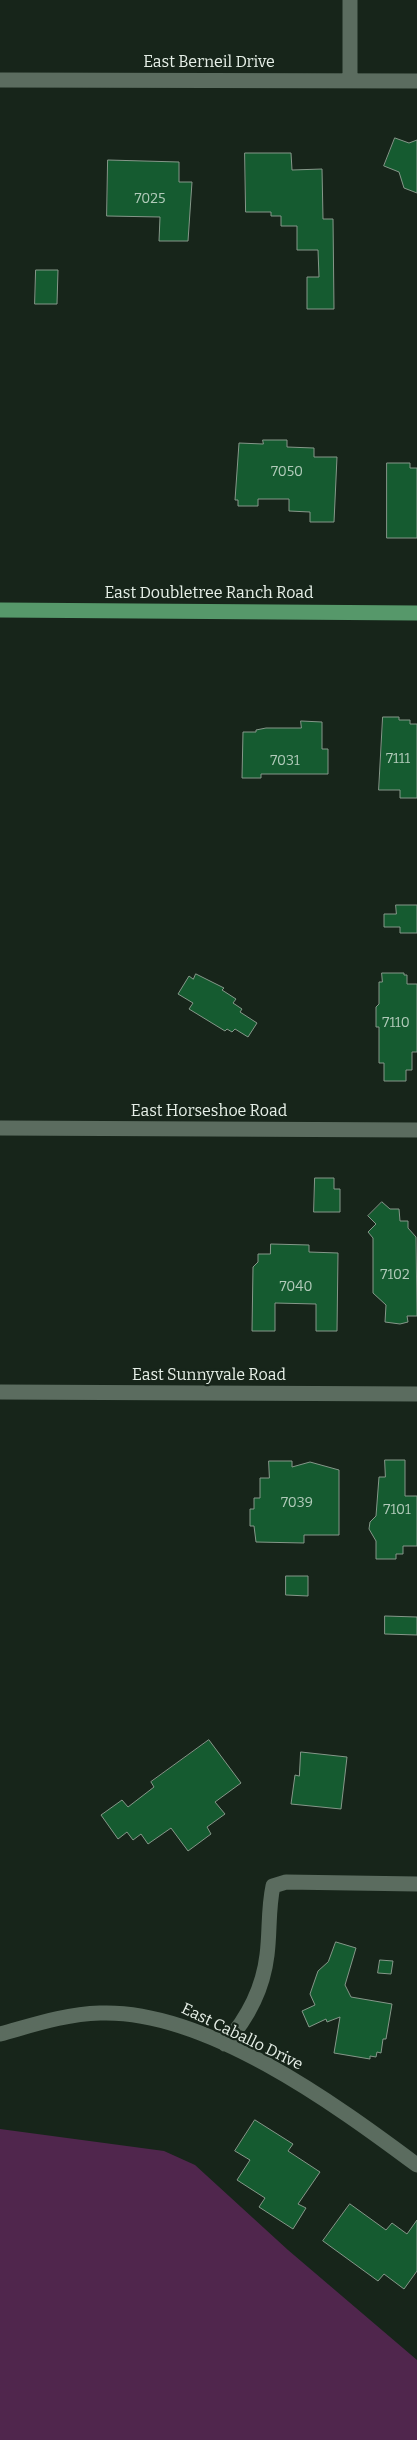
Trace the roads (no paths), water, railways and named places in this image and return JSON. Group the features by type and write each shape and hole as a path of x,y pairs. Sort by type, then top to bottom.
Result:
{"main road":[{"name":"East Doubletree Ranch Road","path":"0,610 417,613"}],"street":[{"path":"350,0 350,81"},
{"name":"East Berneil Drive","path":"0,80 417,81"},
{"name":"East Horseshoe Road","path":"0,1128 417,1130"},
{"name":"East Sunnyvale Road","path":"0,1392 417,1394"},
{"path":"225,2044 241,2025 258,1991 267,1955 270,1901 273,1886 286,1882 417,1884"},
{"name":"East Caballo Drive","path":"0,2034 64,2016 101,2013 146,2016 179,2024 280,2071 380,2137 417,2164"}]}
